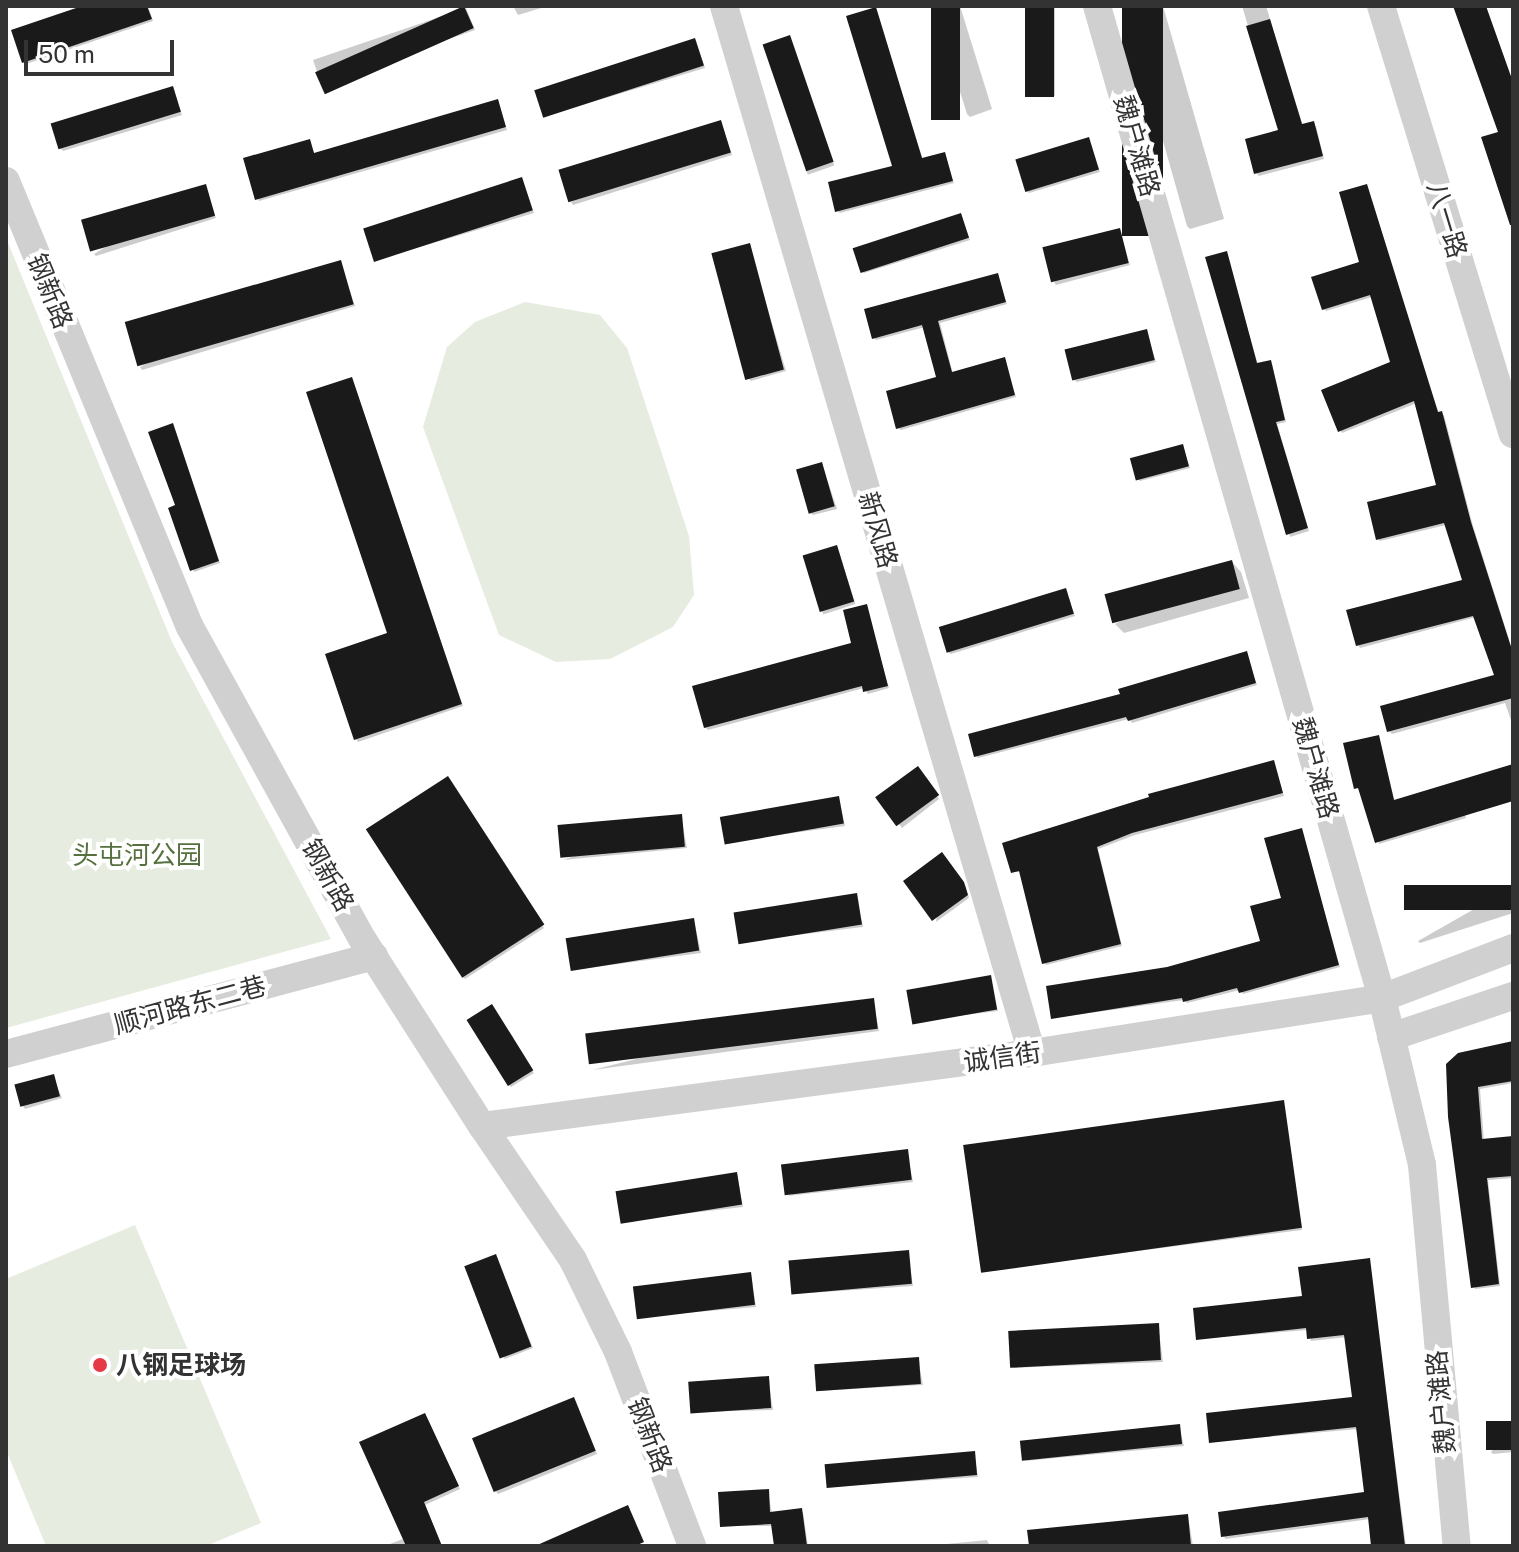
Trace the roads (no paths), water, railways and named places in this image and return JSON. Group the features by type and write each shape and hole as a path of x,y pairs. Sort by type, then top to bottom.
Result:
{"street":[{"name":"新风路","path":"724,6 1032,1053"},
{"name":"魏户滩路","path":"1097,6 1382,998 1422,1165 1457,1546"},
{"name":"八一路","path":"1381,6 1513,434"},
{"name":"钢新路","path":"6,181 190,627 374,956 482,1126 573,1260 618,1352 692,1546"},
{"name":"诚信街","path":"482,1126 1032,1053 1382,998 1513,948"},
{"name":"顺河路东二巷","path":"6,1054 374,956"},
{"path":"1391,1037 1513,996"}],"place":[{"name":"八钢足球场","path":"100,1365"}],"park label":[{"name":"头屯河公园","path":"137,855"}]}
